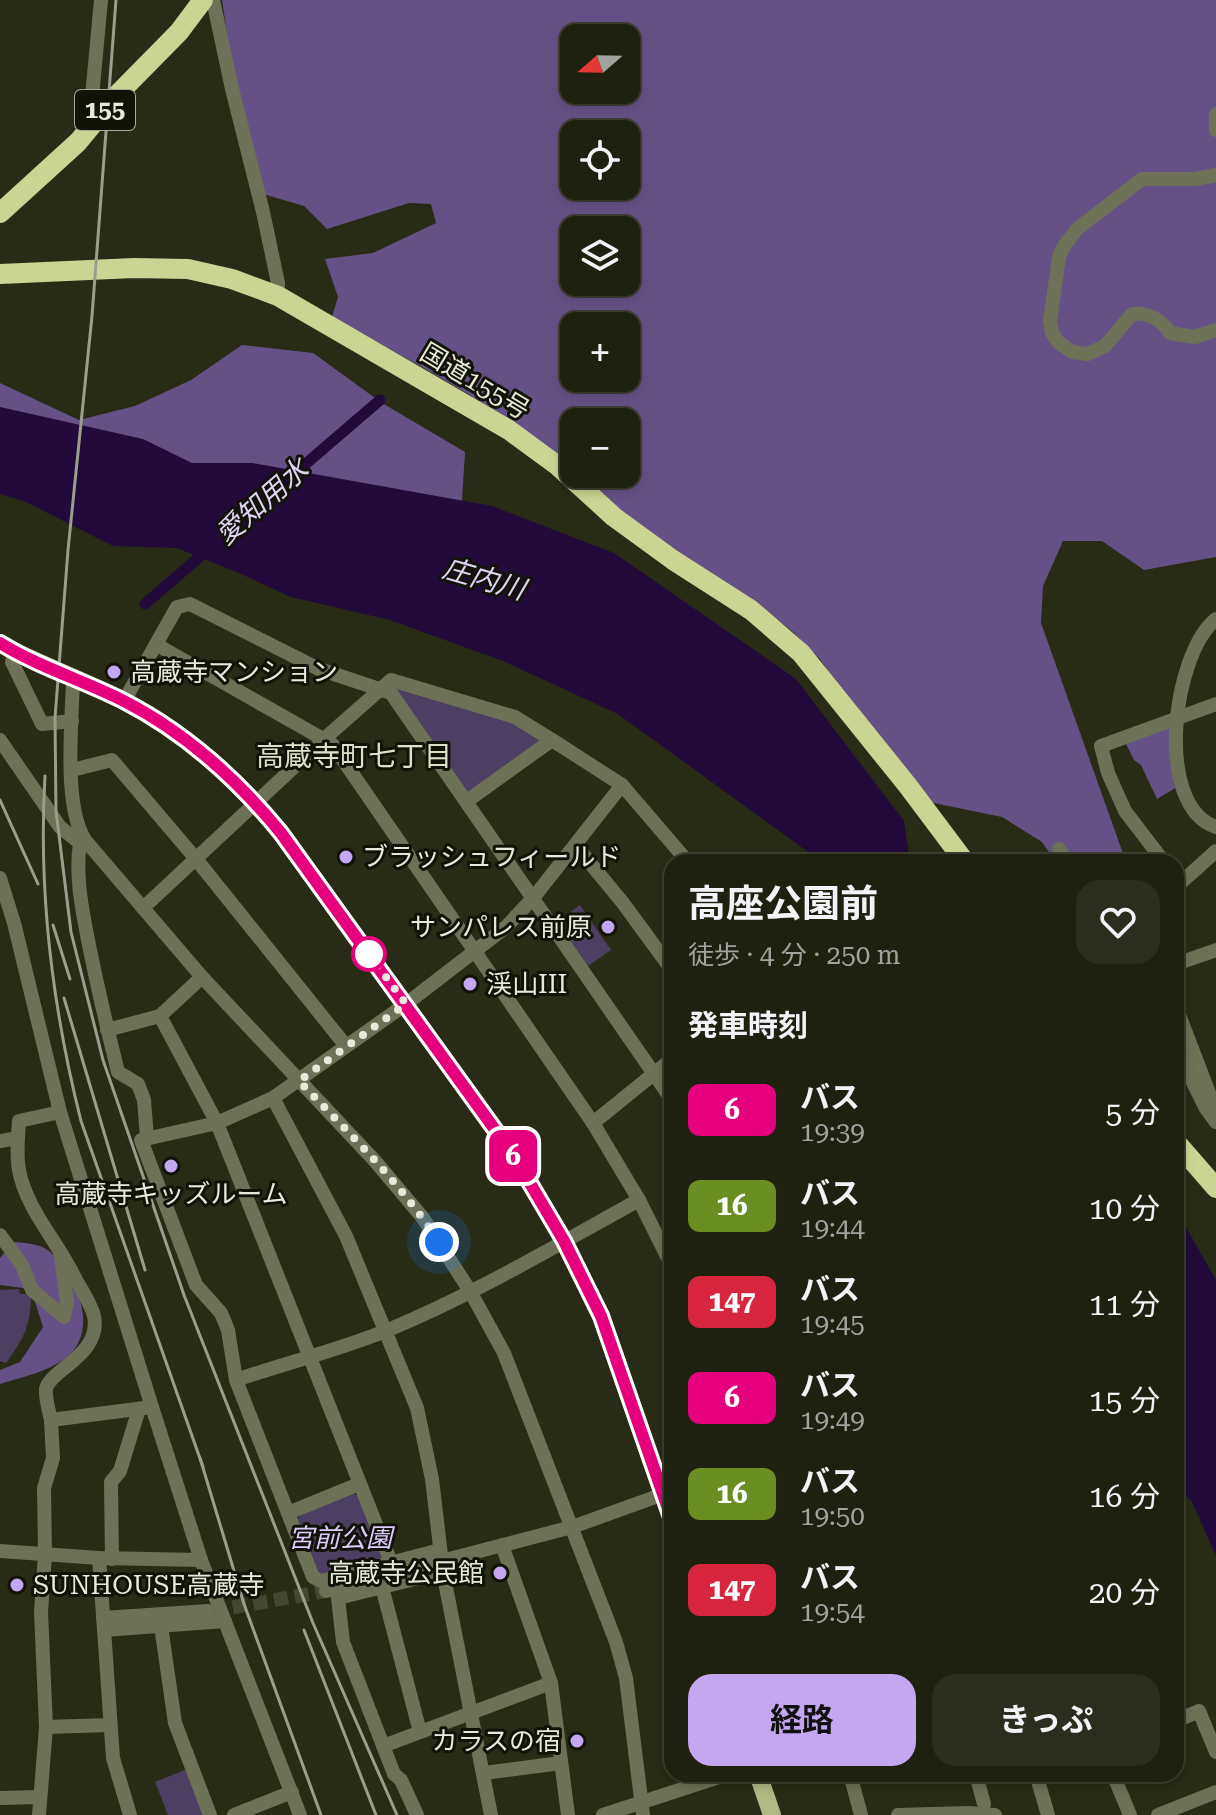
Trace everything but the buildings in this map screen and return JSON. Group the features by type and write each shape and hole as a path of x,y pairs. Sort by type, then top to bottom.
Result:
{"highway":[{"name":"155","path":"0,213 89,129 116,96 179,32 203,0"},
{"name":"国道155号","path":"0,274 134,268 188,269 232,279 278,296 509,430 558,466 614,517 775,629 820,675 959,854"},
{"path":"1184,1151 1216,1188"}],"main road":[{"path":"7,648 124,701 193,746 256,803 406,1004 514,1156 564,1241 601,1316 664,1481"},
{"path":"761,1782 772,1815"}],"street":[{"path":"89,129 101,0"},
{"path":"213,0 266,226 278,296"},
{"path":"1216,114 1216,130"},
{"path":"1216,175 1195,179 1142,179 1077,229 1059,257 1050,321 1052,333 1058,342 1072,352 1088,354 1105,346 1132,314 1143,313 1153,317 1164,324 1170,333 1195,337 1216,330"},
{"path":"124,701 177,607 190,604 319,669 391,693 664,1088"},
{"path":"1216,619 1184,670 1175,759 1193,812 1216,827"},
{"path":"157,645 332,744 593,1123 639,1200 664,1250"},
{"path":"7,648 42,724 72,721"},
{"path":"73,679 74,818 82,842 77,864 83,915 118,1072 138,1084 144,1100 147,1138"},
{"path":"143,908 391,680 515,717 622,785 681,854"},
{"path":"1158,854 1125,811 1108,773 1101,746 1216,704"},
{"path":"0,740 60,827 82,842 202,977 375,1161 423,1218 470,1291 504,1353 616,1642 626,1678 642,1809"},
{"path":"467,801 552,740"},
{"path":"72,770 112,760 346,1046"},
{"path":"442,1561 391,1562 321,1581 313,1577 236,1380 228,1330 221,1313 196,1285 141,1140 217,1123 273,1098 406,1004 506,927 576,846 622,785"},
{"path":"576,846 664,959"},
{"path":"1059,849 1062,854"},
{"path":"1184,876 1216,851"},
{"path":"0,878 60,1112 145,1408 300,1815"},
{"path":"1184,961 1216,950"},
{"path":"107,1030 160,1016 202,977"},
{"path":"160,1016 217,1123 391,1562"},
{"path":"1184,1028 1216,1111"},
{"path":"1184,1064 1216,1122"},
{"path":"593,1123 664,1065"},
{"path":"273,1098 346,1236 417,1408 432,1479 442,1561 491,1815"},
{"path":"39,1815 46,1727 41,1612 45,1554 44,1488 53,1458 46,1388 80,1357 93,1331 94,1317 63,1252 25,1190 19,1168 18,1138 19,1121 60,1112"},
{"path":"0,1141 18,1138"},
{"path":"236,1380 385,1331 470,1291 639,1200"},
{"path":"0,1235 22,1265 27,1291 64,1317 67,1302 61,1262 63,1252"},
{"path":"51,1420 145,1408"},
{"path":"130,1815 113,1758 104,1624 106,1558 111,1482 120,1471 145,1408"},
{"path":"288,1513 359,1484"},
{"path":"326,1591 572,1527 664,1493"},
{"path":"502,1545 551,1683 568,1815"},
{"path":"3,1550 106,1558 201,1560"},
{"path":"417,1815 401,1780 394,1774 343,1642 338,1598 382,1587 442,1561"},
{"path":"382,1587 420,1732"},
{"path":"104,1624 208,1611"},
{"path":"104,1624 161,1626 225,1621"},
{"path":"161,1626 175,1723 210,1815"},
{"path":"383,1746 551,1683"},
{"path":"1184,1718 1199,1711 1216,1752"},
{"path":"46,1727 110,1725"},
{"path":"484,1773 561,1763"},
{"path":"603,1815 642,1809 708,1782"},
{"path":"852,1782 861,1815"},
{"path":"898,1815 990,1810 979,1782"},
{"path":"1038,1782 1048,1815"},
{"path":"1116,1782 1130,1815"},
{"path":"234,1815 292,1792"},
{"path":"1158,1815 1216,1792"},
{"path":"0,1798 40,1797"}],"green space":[{"path":"398,686 512,721 541,739 540,743 471,793 465,791 395,690"},
{"path":"580,905 611,950 588,966 557,922"},
{"path":"19,1289 20,1294 31,1294 30,1315 22,1339 6,1363 0,1361 0,1290"},
{"name":"宮前公園","path":"353,1493 358,1496 383,1556 380,1561 323,1575 319,1573 298,1519 300,1514"},
{"path":"187,1769 205,1815 168,1815 155,1782"}],"shaded area":[{"path":"222,0 1216,0 1216,557 1144,570 1102,541 1063,541 1043,586 1041,623 1123,854 1050,854 1042,842 1002,817 929,802 865,728 820,659 792,631 757,604 639,526 594,488 640,488 640,408 560,408 560,458 487,406 332,317 338,297 325,259 373,253 436,223 431,204 409,203 327,229 304,206 263,194 236,92"},
{"path":"242,345 313,353 382,403 465,452 461,516 0,452 0,383 79,420 135,406 191,380"},
{"path":"1178,719 1182,784 1157,799 1141,765 1134,760 1123,738"},
{"path":"13,1242 40,1246 59,1261 75,1286 80,1301 82,1330 78,1344 62,1361 0,1384 0,1370 20,1362 43,1327 31,1289 0,1285 0,1258"}],"water":[{"name":"庄内川","path":"0,407 143,439 192,463 252,463 492,506 614,553 796,679 904,821 909,854 811,854 618,714 503,661 390,620 291,597 177,548 113,546 26,502 0,494"},
{"path":"1184,1224 1216,1280 1216,1556 1192,1502 1184,1493"}],"waterway":[{"name":"愛知用水","path":"287,480 380,400"},
{"name":"愛知用水","path":"145,604 211,547"}],"tunnel":[{"path":"212,1611 326,1591"}],"railway":[{"path":"116,0 92,316 68,550 55,718 56,811 71,932 103,1060 184,1295 313,1623 397,1815"},
{"path":"45,776 46,907 55,992 71,1078 81,1121 203,1467"},
{"path":"0,800 38,884"},
{"path":"53,925 70,979"},
{"path":"64,998 145,1270"},
{"path":"200,1458 244,1604 321,1815"},
{"path":"304,1630 376,1815"}],"bus line":[{"name":"6","path":"0,643 124,701 166,726 219,767 281,833 514,1156 564,1241 601,1316 664,1497"}],"place":[{"name":"高蔵寺マンション","path":"114,672"},
{"name":"ブラッシュフィールド","path":"346,857"},
{"name":"サンパレス前原","path":"608,927"},
{"name":"渓山III","path":"470,984"},
{"name":"高蔵寺キッズルーム","path":"171,1166"},
{"name":"高蔵寺公民館","path":"500,1573"},
{"name":"SUNHOUSE高蔵寺","path":"17,1585"},
{"name":"カラスの宿","path":"577,1741"}],"district":[{"name":"高蔵寺町七丁目","path":"354,756"}],"route":[{"path":"369,954 406,1004 299,1081 375,1161 439,1242"}]}
